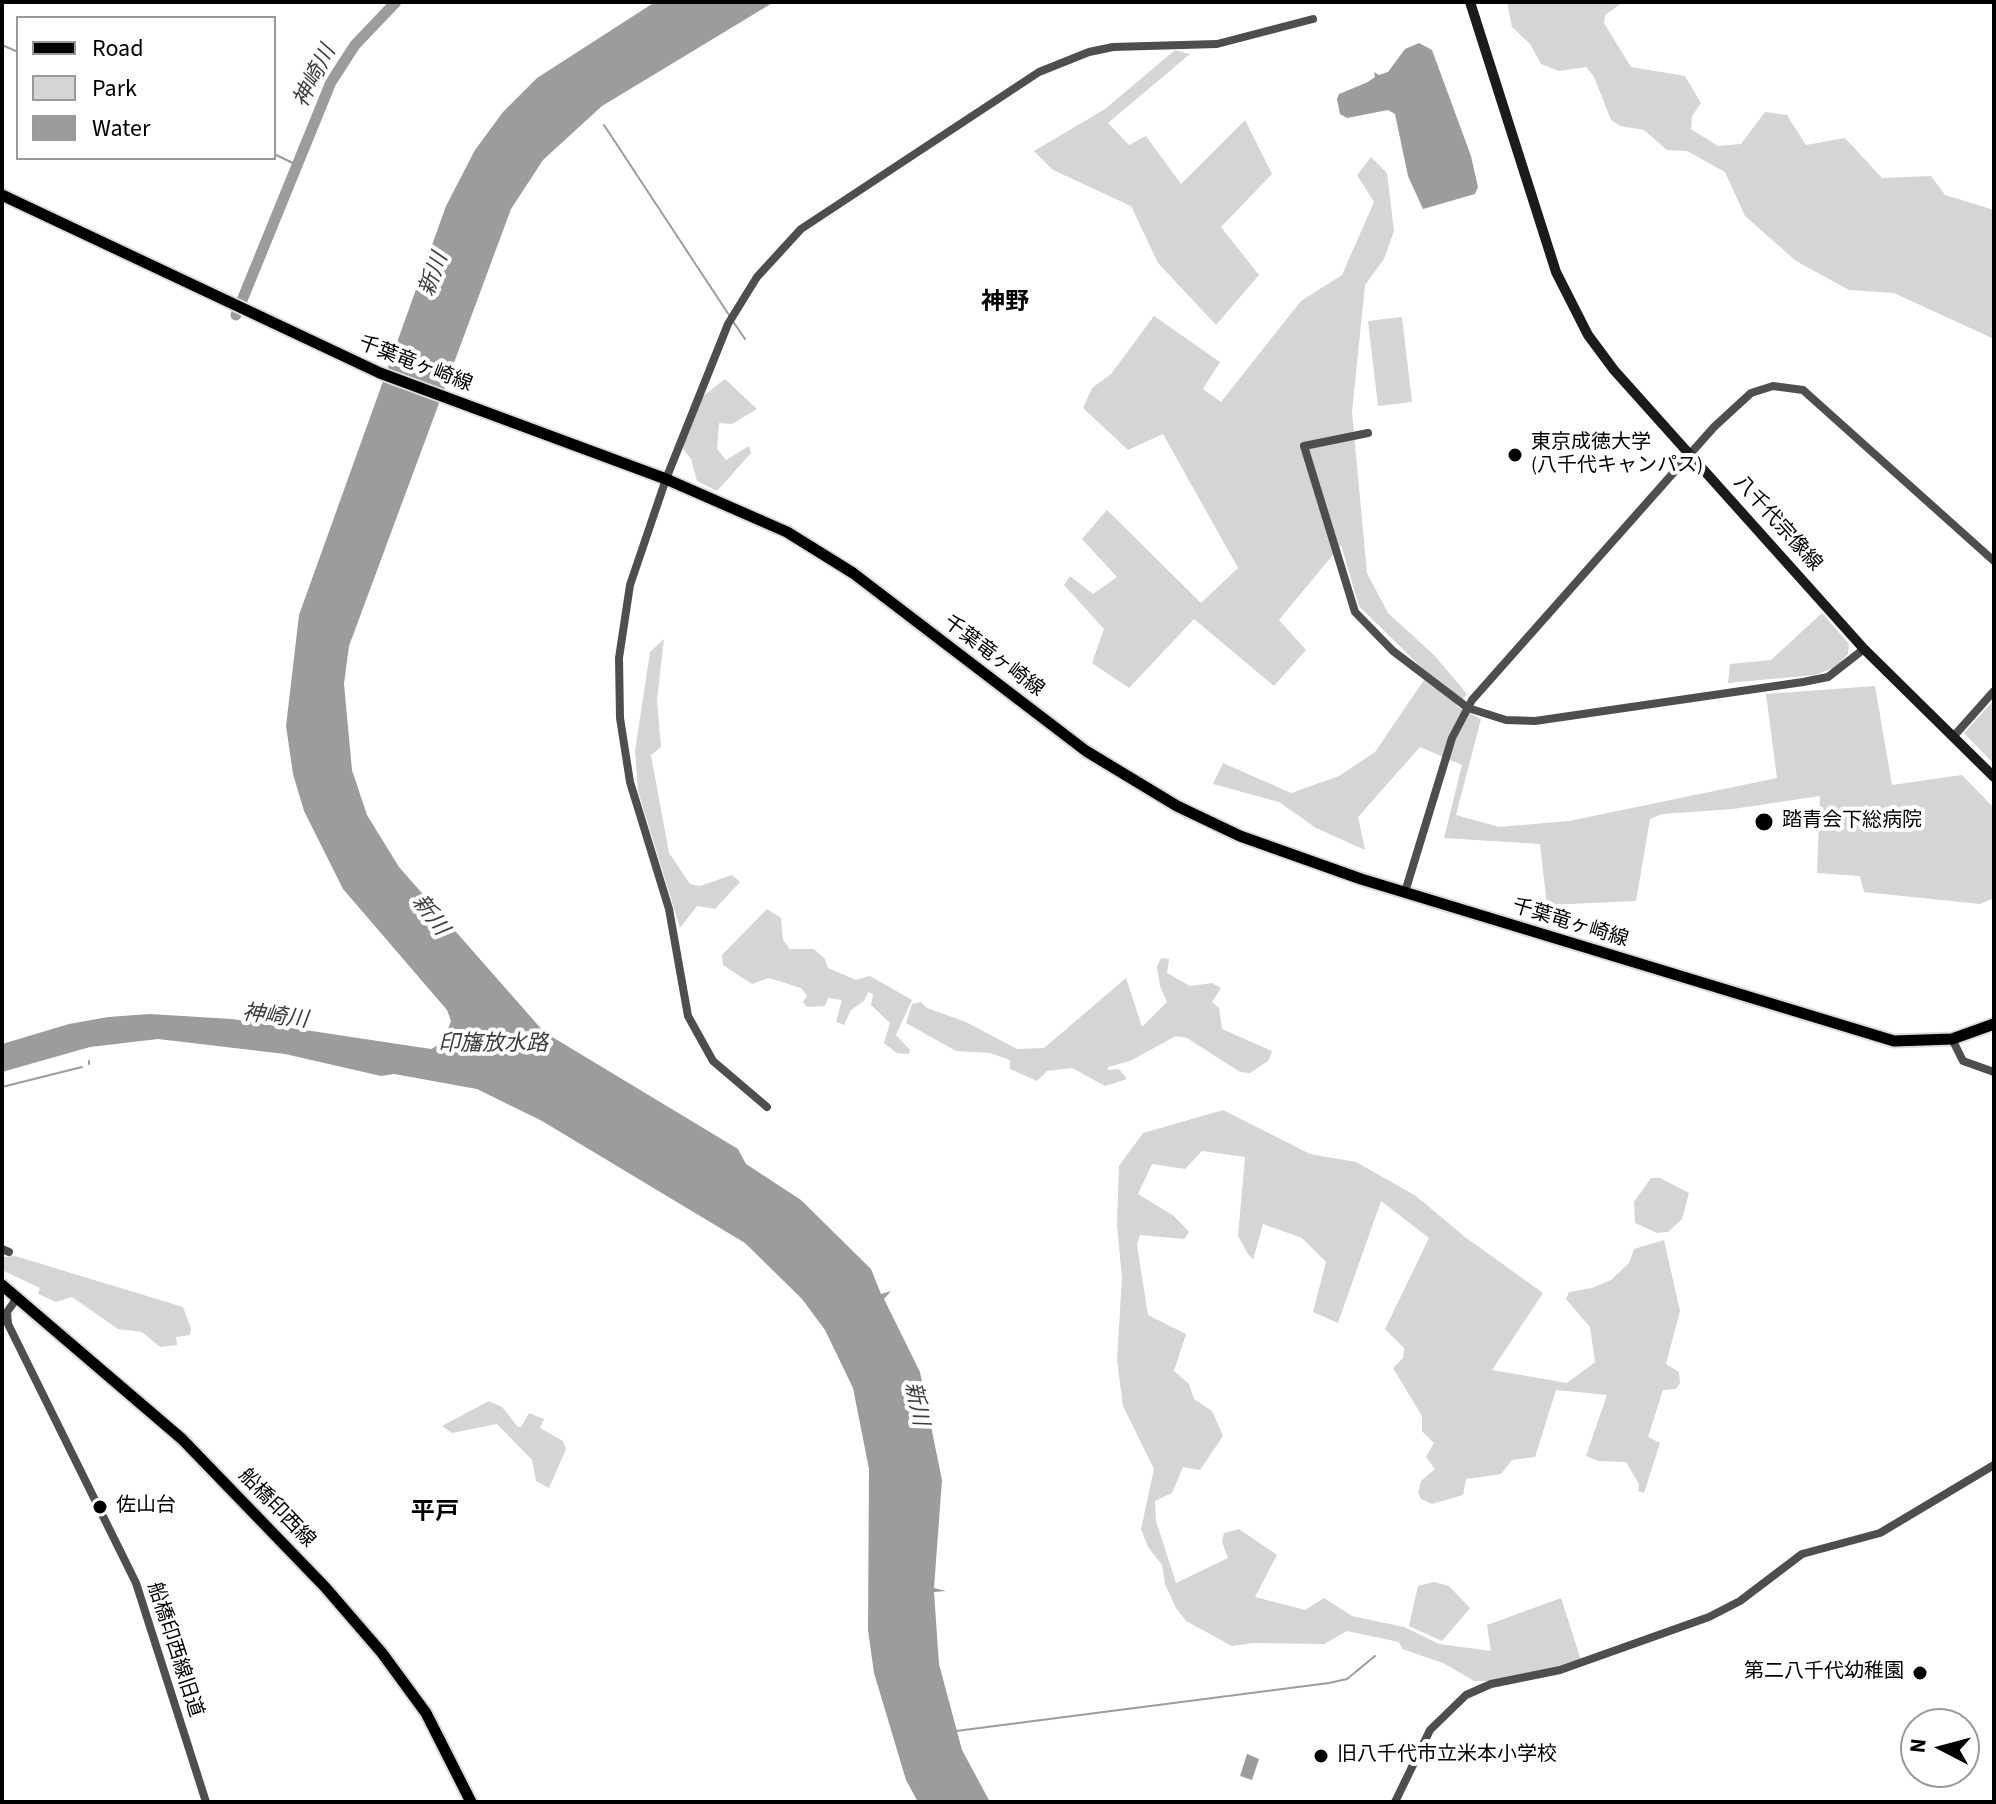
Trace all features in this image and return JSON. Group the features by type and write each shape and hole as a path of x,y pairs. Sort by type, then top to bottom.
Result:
{"main road":[{"name":"八千代宗像線","path":"1470,2 1566,297 1614,370 1864,649 1994,777"},
{"name":"千葉竜ヶ崎線","path":"2,195 381,374 666,479 811,545 1086,751 1177,806 1292,856 1894,1041 1952,1039 1994,1024"},
{"name":"船橋印西線","path":"2,1285 182,1439 325,1587 382,1653 426,1713 471,1802"}],"street":[{"path":"767,1107 713,1061 688,1016 669,909 645,841 623,748 618,686 621,627 634,571 715,351 742,300 801,229 986,104 1063,62 1113,47 1229,42 1313,19"},
{"path":"1405,892 1452,738 1468,708 1492,674 1739,401 1751,393 1773,386 1803,390 1994,561"},
{"path":"1368,433 1304,446 1355,612 1393,651 1468,708 1506,720 1535,721 1803,682 1828,677 1864,649"},
{"path":"1953,737 1994,691"},
{"path":"1952,1039 1963,1061 1994,1072"},
{"name":"船橋印西線旧道","path":"17,1298 7,1312 8,1324 136,1583 206,1802"},
{"path":"1395,1802 1430,1730 1466,1695 1491,1684 1560,1670 1709,1617 1740,1601 1802,1554 1880,1533 1994,1465"}],"green space":[{"path":"1507,2 1623,2 1605,15 1604,23 1631,67 1685,76 1701,103 1692,116 1691,129 1718,146 1741,144 1765,112 1787,115 1806,145 1845,138 1882,178 1931,176 1945,195 1994,210 1994,339 1894,293 1849,290 1796,261 1745,216 1725,172 1687,151 1667,150 1644,130 1620,126 1611,120 1594,77 1586,67 1559,71 1541,64 1530,44 1512,27"},
{"path":"1175,50 1190,54 1108,123 1129,145 1146,136 1181,184 1245,120 1272,174 1221,227 1259,275 1216,325 1158,263 1131,206 1053,170 1034,151 1105,109"},
{"path":"1371,157 1387,173 1394,231 1384,259 1365,285 1352,412 1367,573 1388,613 1434,655 1467,694 1456,706 1481,719 1456,815 1499,827 1569,821 1777,778 1766,694 1875,686 1892,785 1962,775 1994,808 1994,898 1980,904 1864,892 1860,876 1817,873 1820,796 1733,809 1662,814 1650,819 1636,901 1547,905 1540,844 1444,838 1462,765 1420,747 1358,817 1365,850 1316,828 1279,802 1213,784 1223,763 1291,793 1339,776 1375,752 1428,674 1359,606 1341,545 1279,620 1306,650 1274,686 1194,619 1129,688 1092,663 1104,629 1064,585 1070,576 1093,594 1117,577 1082,539 1107,510 1201,603 1238,568 1163,434 1128,450 1083,408 1092,388 1111,374 1154,316 1220,362 1203,389 1221,402 1301,301 1342,275 1374,202 1357,175"},
{"path":"1402,317 1412,402 1378,406 1368,321"},
{"path":"725,379 757,409 732,424 719,423 717,449 726,460 749,446 751,453 717,491 697,481 691,459 679,444 703,396"},
{"path":"1822,613 1849,644 1848,654 1836,667 1815,675 1728,683 1730,664 1771,660"},
{"path":"664,639 657,700 661,747 651,755 669,853 690,884 700,886 732,875 740,882 715,909 697,906 680,928 638,791 635,751 650,652"},
{"path":"1994,700 1994,764 1964,733"},
{"path":"767,909 781,918 783,940 790,949 814,949 825,959 828,968 856,980 870,976 912,1000 896,1035 910,1050 909,1054 897,1053 884,1043 890,1023 871,1005 873,994 868,992 864,1001 851,1010 844,1025 836,1022 842,1000 828,998 825,1006 807,1007 803,1002 807,996 801,988 769,978 752,984 723,965 722,955"},
{"path":"1161,958 1169,959 1167,973 1190,986 1212,983 1221,988 1212,1002 1219,1008 1222,1029 1272,1051 1269,1060 1250,1073 1240,1072 1187,1038 1176,1036 1130,1061 1108,1067 1108,1070 1119,1069 1127,1079 1105,1086 1072,1068 1047,1071 1037,1081 1010,1069 1010,1060 990,1053 956,1051 906,1023 912,1004 921,1002 927,1008 966,1022 1017,1049 1044,1048 1126,978 1142,1027 1167,1002 1157,967"},
{"path":"1223,1110 1310,1154 1356,1162 1416,1196 1465,1237 1543,1293 1492,1370 1567,1383 1595,1362 1590,1327 1566,1299 1569,1292 1592,1288 1611,1280 1629,1263 1634,1249 1664,1240 1680,1311 1666,1364 1679,1372 1680,1383 1676,1389 1663,1390 1648,1437 1660,1443 1644,1493 1638,1491 1639,1484 1626,1462 1598,1461 1586,1456 1607,1395 1556,1390 1535,1457 1512,1460 1501,1474 1466,1479 1463,1495 1432,1504 1421,1499 1418,1492 1421,1481 1435,1469 1426,1457 1434,1443 1422,1431 1422,1416 1393,1368 1403,1358 1404,1348 1385,1329 1429,1238 1381,1201 1338,1323 1313,1312 1326,1262 1302,1238 1263,1224 1253,1260 1248,1254 1238,1236 1245,1157 1202,1151 1185,1169 1152,1164 1138,1194 1174,1216 1189,1232 1184,1239 1140,1235 1137,1245 1148,1315 1186,1334 1174,1371 1189,1384 1194,1399 1212,1411 1223,1436 1200,1470 1183,1467 1172,1493 1155,1501 1156,1521 1176,1583 1228,1558 1222,1542 1224,1533 1239,1529 1277,1555 1255,1597 1305,1610 1324,1598 1352,1616 1404,1627 1439,1644 1491,1651 1487,1625 1561,1598 1581,1660 1564,1667 1492,1681 1474,1681 1443,1663 1402,1649 1399,1642 1347,1631 1324,1644 1253,1643 1232,1646 1186,1621 1176,1608 1165,1584 1162,1565 1148,1547 1141,1529 1154,1469 1123,1406 1117,1360 1122,1278 1117,1225 1119,1166 1143,1133"},
{"path":"1651,1178 1660,1178 1689,1193 1682,1219 1668,1232 1657,1233 1635,1223 1634,1202"},
{"path":"15,1256 183,1307 191,1329 190,1335 176,1337 177,1345 160,1347 142,1332 118,1329 72,1297 56,1302 38,1294 40,1288 2,1270 4,1257"},
{"path":"489,1401 502,1407 518,1427 529,1413 544,1419 540,1428 563,1441 566,1449 549,1488 536,1481 532,1460 497,1424 452,1433 442,1426"},
{"path":"1434,1582 1449,1586 1470,1608 1442,1641 1409,1626 1418,1586"}],"water":[{"name":"印旛放水路","path":"655,2 774,2 602,106 543,160 511,209 349,646 344,684 352,770 367,815 399,867 544,1032 738,1149 746,1164 801,1200 871,1269 881,1294 891,1291 884,1299 920,1372 942,1480 934,1588 946,1591 934,1592 939,1664 962,1750 990,1802 918,1802 906,1780 874,1673 868,1630 869,1469 853,1388 825,1330 802,1299 745,1243 542,1121 477,1089 394,1074 381,1076 285,1054 158,1039 90,1047 2,1072 2,1044 69,1024 150,1014 232,1019 431,1049 443,1043 451,1021 447,1010 343,889 304,811 293,774 286,726 299,615 446,206 475,150 503,112 537,78"},
{"path":"1419,43 1432,50 1471,156 1478,187 1475,194 1423,209 1408,176 1395,114 1388,110 1347,118 1340,114 1337,99 1339,94 1375,77 1374,72 1379,75 1388,72 1405,49"},
{"path":"1247,1754 1259,1759 1252,1780 1240,1776"}],"waterway":[{"name":"神崎川","path":"236,315 331,82 355,45 396,2"},
{"path":"2,45 16,51"},
{"path":"604,125 729,315"},
{"path":"276,155 297,165"},
{"path":"732,320 745,339"},
{"path":"2,1087 82,1067"},
{"path":"956,1731 1329,1683 1347,1679 1375,1656"}],"place":[{"name":"東京成徳大学 (八千代キャンパス)","path":"1515,455"},
{"name":"踏青会下総病院","path":"1764,822"},
{"name":"佐山台","path":"100,1507"},
{"name":"第二八千代幼稚園","path":"1920,1673"},
{"name":"旧八千代市立米本小学校","path":"1321,1756"}],"district":[{"name":"神野","path":"1005,304"},
{"name":"平戸","path":"435,1514"}],"water label":[{"name":"新川","path":"435,275"},
{"name":"新川","path":"429,916"},
{"name":"新川","path":"915,1404"}]}
